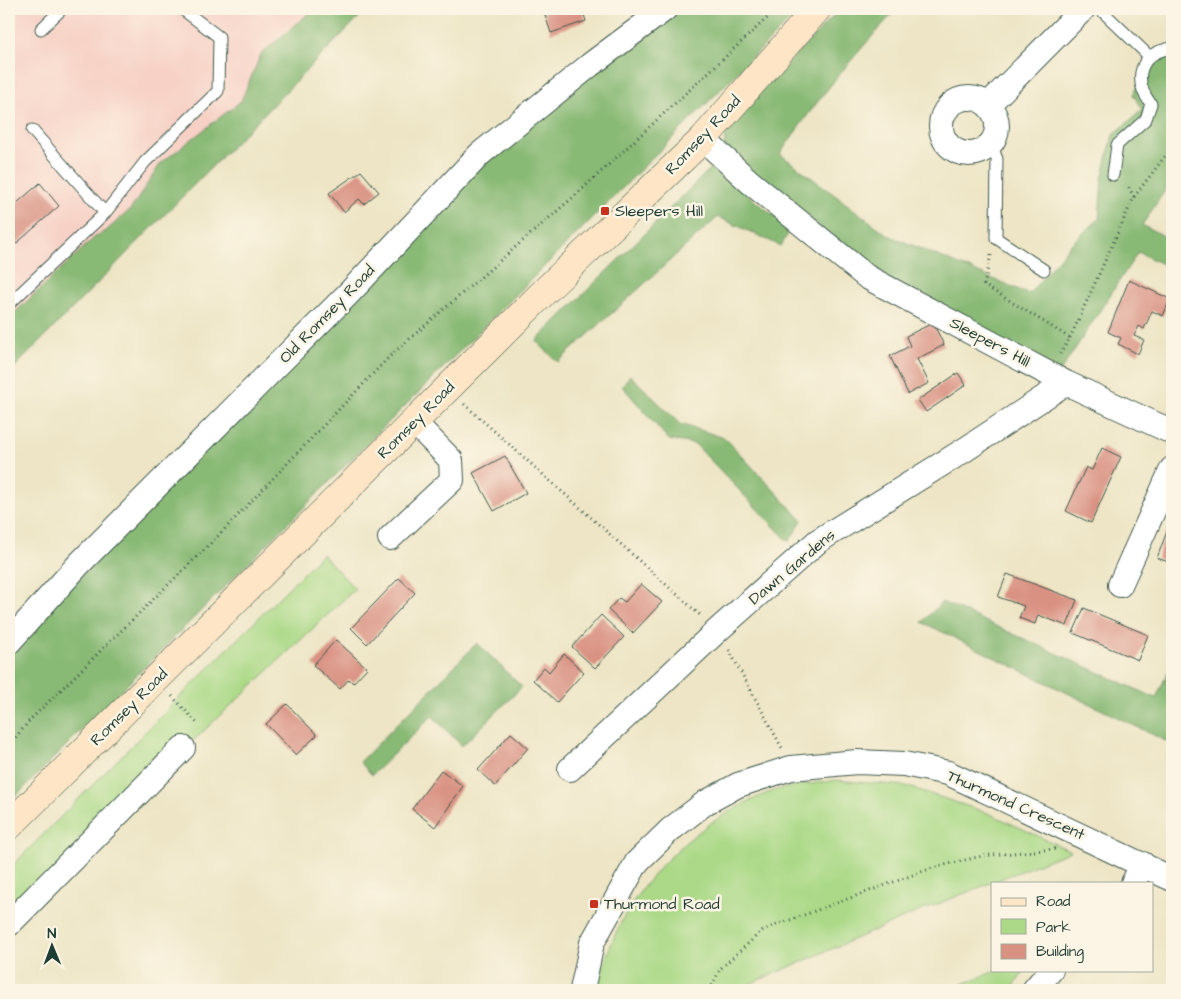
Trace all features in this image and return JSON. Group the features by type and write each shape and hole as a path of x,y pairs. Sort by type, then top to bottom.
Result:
{"main road":[{"name":"Romsey Road","path":"9,826 447,389 703,139 812,10"}],"street":[{"name":"Old Romsey Road","path":"9,642 80,564 350,292 480,154 590,65 665,9"},
{"path":"988,105 1083,9"},
{"path":"963,98 976,98 988,105 995,117 996,130 991,144 981,151 968,154 955,150 945,141 940,128 942,115 950,104 963,98"},
{"name":"Sleepers Hill","path":"703,139 750,182 866,277 1057,378 1172,432"},
{"name":"Dawn Gardens","path":"570,770 718,630 818,541 966,449 1057,378"},
{"path":"390,538 452,480 451,460 414,422"},
{"path":"1120,585 1172,469"},
{"path":"9,924 183,748"},
{"name":"Thurmond Crescent","path":"582,990 592,943 637,862 670,830 705,803 738,785 791,768 857,762 904,764 948,773 1080,834 1138,874 1172,879"},
{"path":"1034,990 1049,972"}],"lane":[{"path":"41,29 62,9"},
{"path":"9,304 105,212 145,162 218,91 219,37 182,9"},
{"path":"1100,9 1150,57"},
{"path":"1113,175 1117,145 1146,119 1151,104 1143,94 1140,81 1142,68 1150,57 1161,50 1172,48"},
{"path":"32,130 105,212"},
{"path":"991,144 997,159 996,238 1044,270"}],"path":[{"path":"9,745 31,719 219,535 390,356 579,192 777,9"},
{"path":"1057,378 1070,338 1134,198 1172,146"},
{"path":"1114,161 1134,198"},
{"path":"996,238 984,285 1070,338"},
{"path":"447,389 718,630 791,768"},
{"path":"156,679 198,724"},
{"path":"710,990 720,969 763,930 932,868 982,856 1064,848 1080,834"}],"shaded area":[{"path":"9,9 367,9 9,373"}],"green space":[{"path":"314,9 367,9 9,373 9,318 96,236 107,230 131,209 161,163 241,101 261,54"},
{"path":"675,9 781,9 793,17 9,803 9,655 45,613 500,144"},
{"path":"840,9 897,9 836,79 780,154 888,235 1029,294 1070,245 1099,219 1102,179 1113,135 1142,110 1133,94 1155,60 1172,55 1172,180 1142,225 1172,240 1172,269 1138,252 1060,372 892,284 723,150 728,126"},
{"path":"716,163 756,202 791,228 781,246 718,217 558,362 536,341"},
{"path":"630,375 680,424 725,438 802,520 789,542 695,444 669,440 622,386"},
{"path":"322,554 355,589 193,741 9,929 9,869"},
{"path":"942,602 1156,698 1172,663 1172,744 922,622"},
{"path":"477,643 522,687 462,746 432,716 372,775 360,762"},
{"path":"836,780 906,786 988,813 1071,851 920,911 736,990 595,990 612,941 626,913 653,875 669,858 686,842 724,815 765,794 791,787"},
{"path":"993,972 1024,972 1011,990 961,990 960,985"}],"building":[{"path":"543,9 582,9 586,21 551,33"},
{"path":"361,171 379,192 364,204 359,199 344,212 329,193"},
{"path":"40,183 59,206 9,250 9,210"},
{"path":"1129,280 1170,299 1163,316 1152,311 1144,329 1139,326 1134,336 1144,340 1138,354 1118,344 1121,338 1108,332"},
{"path":"933,323 944,345 917,359 929,383 908,394 890,356 910,346 906,336"},
{"path":"958,373 966,385 926,412 918,400"},
{"path":"1102,448 1121,457 1091,523 1066,511 1086,467 1092,470"},
{"path":"505,456 526,493 494,511 473,473"},
{"path":"1172,518 1172,563 1157,558"},
{"path":"1007,574 1077,600 1067,626 1038,615 1035,624 1019,618 1024,606 998,597"},
{"path":"399,578 415,593 367,644 351,628"},
{"path":"641,584 662,602 633,633 608,610 619,598 625,602"},
{"path":"1084,608 1148,635 1138,660 1073,633"},
{"path":"601,615 624,637 595,668 572,647"},
{"path":"336,640 367,668 353,683 349,679 340,689 313,665"},
{"path":"564,654 584,672 557,702 533,680 544,667 549,672"},
{"path":"287,704 317,735 296,755 266,724"},
{"path":"511,733 528,748 495,786 478,770"},
{"path":"441,770 463,786 435,827 412,809"}],"place":[{"name":"Sleepers Hill","path":"605,211"},
{"name":"Thurmond Road","path":"594,904"}]}
